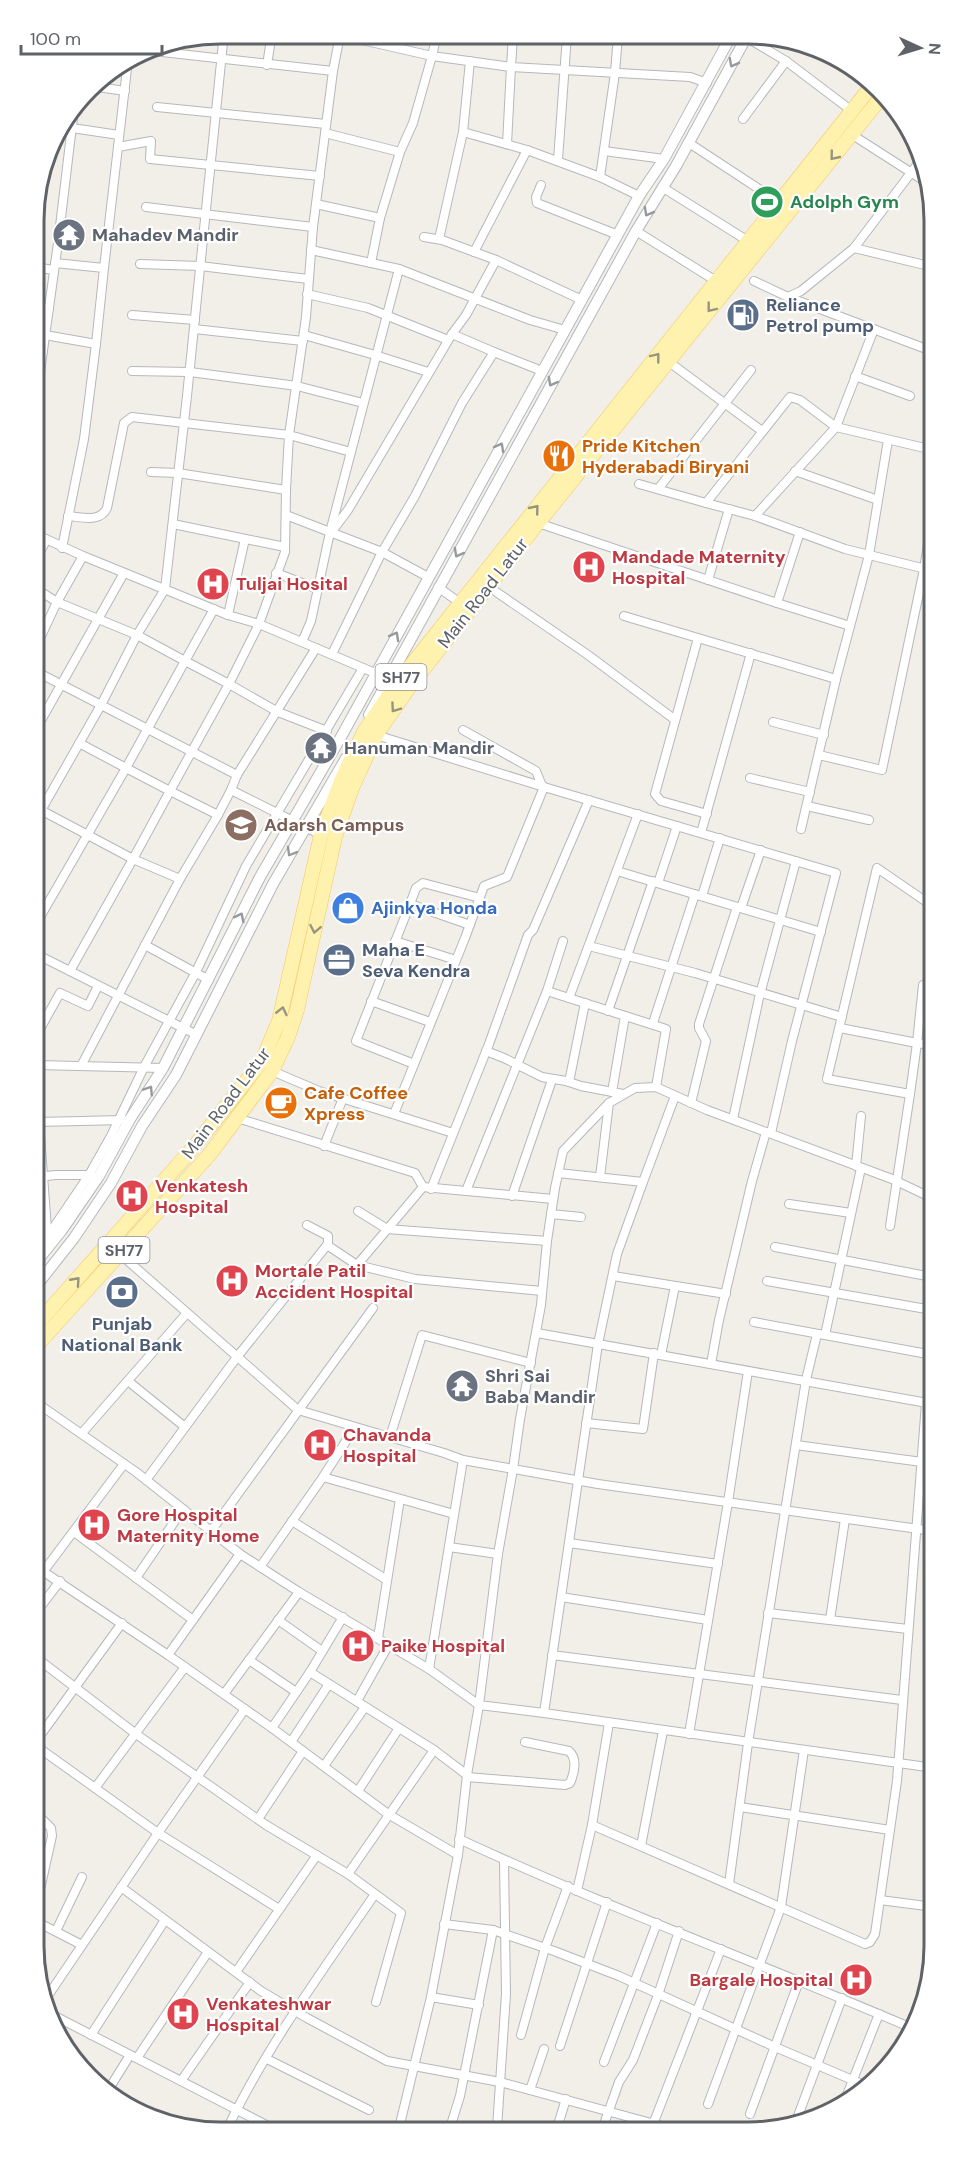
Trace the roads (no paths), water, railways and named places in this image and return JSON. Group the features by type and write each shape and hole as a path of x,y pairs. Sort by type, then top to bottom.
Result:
{"main road":[{"name":"Main Road Latur","path":"44,1316 193,1148 262,1061 279,1021 321,835 341,781 367,732 398,683 868,91"},
{"name":"Main Road Latur","path":"398,683 489,587 878,101"},
{"name":"Main Road Latur","path":"44,1337 210,1154 272,1071 288,1037 297,1010 335,837 352,788 367,732"}],"street":[{"path":"44,800 80,742 137,635 165,589 190,372 223,44"},
{"path":"267,65 270,44"},
{"path":"70,971 229,684 259,624 285,552 289,435 304,338 310,250 338,44"},
{"path":"382,44 432,56 511,68 690,77 707,82"},
{"path":"371,263 380,218 400,153 413,123 435,44"},
{"path":"507,144 512,44"},
{"path":"558,160 566,44"},
{"path":"600,177 617,44"},
{"path":"44,1243 94,1175 125,1119 163,1068 260,877 347,726 639,196 664,159 727,44"},
{"path":"44,1275 74,1238 111,1183 142,1126 176,1075 273,884 305,828 398,683 438,587 636,231 689,143 742,44"},
{"path":"758,44 786,61 852,111"},
{"path":"165,53 333,71"},
{"path":"439,239 463,132 470,61"},
{"path":"743,119 786,61"},
{"path":"62,548 84,439 127,70"},
{"path":"104,87 125,90"},
{"path":"157,107 326,124"},
{"path":"72,123 45,335 96,344"},
{"path":"72,127 119,135"},
{"path":"463,132 558,160 639,196"},
{"path":"325,133 400,153"},
{"path":"851,134 919,177"},
{"path":"118,147 151,141 150,159 320,176"},
{"path":"689,143 779,202"},
{"path":"474,252 527,150"},
{"path":"604,151 664,159"},
{"path":"788,297 801,291 854,248 916,166"},
{"path":"541,185 536,197 537,203 618,235"},
{"path":"662,187 748,241"},
{"path":"316,204 380,218"},
{"path":"146,207 313,227"},
{"path":"636,231 716,281"},
{"path":"424,237 439,239 496,260 582,300"},
{"path":"854,248 924,265"},
{"path":"310,250 399,269 476,297 530,320 565,330"},
{"path":"330,532 348,510 496,260"},
{"path":"140,264 200,266 308,279"},
{"path":"44,267 104,268"},
{"path":"302,642 311,621 330,532 399,269"},
{"path":"754,281 788,297 924,348"},
{"path":"308,294 368,308 542,371"},
{"path":"44,308 49,309"},
{"path":"132,315 304,338 375,355 428,372"},
{"path":"755,516 836,427 874,329"},
{"path":"332,654 382,552 415,496 462,403 494,352"},
{"path":"669,362 762,431"},
{"path":"658,489 751,370"},
{"path":"132,371 190,372 297,386 363,403"},
{"path":"855,376 910,396"},
{"path":"706,503 790,397 800,400 836,427 924,448"},
{"path":"68,516 96,518 105,514 122,429 127,419 132,417 289,435 351,452"},
{"path":"801,829 836,679 869,555 888,440"},
{"path":"795,471 878,500"},
{"path":"151,472 178,473 286,490"},
{"path":"639,484 755,516 845,549 924,568"},
{"path":"708,580 729,509"},
{"path":"286,515 382,552 428,577"},
{"path":"538,523 850,626"},
{"path":"173,524 285,547"},
{"path":"777,603 800,532"},
{"path":"228,615 245,539"},
{"path":"44,544 46,540 228,615 259,624 398,683"},
{"path":"44,630 83,556"},
{"path":"44,715 124,573"},
{"path":"276,573 318,589"},
{"path":"819,755 882,770 924,582"},
{"path":"438,587 460,603"},
{"path":"489,587 588,655 674,720"},
{"path":"44,594 57,602 137,635 278,712 327,731"},
{"path":"44,910 126,768 213,609"},
{"path":"624,616 836,679"},
{"path":"698,638 655,794 661,801 706,814"},
{"path":"81,1066 180,879 218,815 237,775 316,648"},
{"path":"702,833 751,653"},
{"path":"125,1119 144,1067 196,972 246,866 363,668"},
{"path":"44,676 237,775"},
{"path":"773,723 824,735"},
{"path":"347,726 543,787 836,873 768,1132 752,1181 711,1364"},
{"path":"394,1114 484,886 507,877 543,787 536,771 463,730"},
{"path":"80,742 218,815"},
{"path":"750,778 810,792"},
{"path":"231,790 321,835"},
{"path":"357,1265 387,1229 427,1188 453,1133 486,1051 528,935 533,930 589,800"},
{"path":"807,806 869,820"},
{"path":"44,811 133,859 180,879"},
{"path":"568,998 638,814"},
{"path":"608,1011 677,826"},
{"path":"653,1023 670,967 720,838"},
{"path":"691,1103 706,1041 699,1024 713,979 761,850"},
{"path":"733,1119 760,993 796,861"},
{"path":"910,1094 827,1079 877,868 924,900"},
{"path":"617,871 821,932"},
{"path":"414,1064 356,1041 371,1000 416,888 423,883 480,898"},
{"path":"410,904 470,925"},
{"path":"395,941 456,960"},
{"path":"466,1191 547,991 563,941"},
{"path":"145,945 209,980"},
{"path":"589,946 842,1017"},
{"path":"44,958 197,1035"},
{"path":"890,1226 917,1043 922,985"},
{"path":"44,1022 60,993 88,1006 98,986"},
{"path":"547,991 666,1029 656,1087"},
{"path":"371,1000 430,1022"},
{"path":"569,1082 585,1004"},
{"path":"612,1092 625,1016"},
{"path":"840,1028 924,1044"},
{"path":"486,1051 542,1077 623,1094"},
{"path":"44,1065 163,1068"},
{"path":"272,1071 319,1091 453,1133"},
{"path":"512,1196 552,1080"},
{"path":"401,2122 430,1997 458,1855 498,1554 537,1333 553,1199 563,1151 609,1103 635,1088 656,1087 691,1103 924,1193"},
{"path":"544,1713 598,1344 617,1254 675,1096"},
{"path":"324,1146 343,1098"},
{"path":"600,1177 609,1103"},
{"path":"729,1884 757,1682 806,1380 834,1292 851,1213 858,1167 861,1116"},
{"path":"237,1118 415,1173 427,1188 553,1199"},
{"path":"44,1122 125,1119"},
{"path":"558,1173 643,1182"},
{"path":"44,1176 94,1175"},
{"path":"44,1191 54,1229 44,1248"},
{"path":"789,1204 851,1213"},
{"path":"358,1211 387,1229 547,1241"},
{"path":"551,1214 581,1217"},
{"path":"146,1480 237,1356 327,1245 328,1236 307,1225"},
{"path":"44,1230 54,1229"},
{"path":"327,1245 357,1265 415,1279 542,1291"},
{"path":"775,1247 924,1275"},
{"path":"120,1254 298,1410 463,1460 578,1480 924,1530"},
{"path":"613,1276 726,1294"},
{"path":"767,1281 924,1309"},
{"path":"586,1423 643,1429 675,1286"},
{"path":"211,1531 373,1308"},
{"path":"82,1434 187,1313"},
{"path":"754,1322 924,1353"},
{"path":"537,1333 924,1402"},
{"path":"390,1437 423,1335 531,1363"},
{"path":"689,1734 748,1371"},
{"path":"128,1381 184,1427"},
{"path":"44,1407 146,1480 240,1554 429,1669 479,1705 924,1767"},
{"path":"260,1567 355,1427"},
{"path":"796,1445 922,1462"},
{"path":"592,1825 865,1944 870,1942 875,1934 898,1763 924,1445"},
{"path":"429,1669 463,1460"},
{"path":"44,1567 74,1532 124,1464"},
{"path":"323,1477 454,1514"},
{"path":"378,1638 400,1499"},
{"path":"136,1578 183,1509"},
{"path":"831,1620 845,1519"},
{"path":"292,1521 387,1580"},
{"path":"74,1532 193,1620"},
{"path":"569,1543 718,1564"},
{"path":"449,1547 498,1554"},
{"path":"168,1654 240,1554"},
{"path":"44,1572 168,1654 388,1814 458,1855"},
{"path":"44,1602 60,1581"},
{"path":"224,1694 299,1592"},
{"path":"561,1597 708,1620"},
{"path":"768,1613 908,1629"},
{"path":"272,1728 310,1672 343,1617"},
{"path":"278,1620 322,1651"},
{"path":"44,1730 122,1623"},
{"path":"357,1701 389,1644"},
{"path":"552,1655 902,1700"},
{"path":"249,1660 296,1692"},
{"path":"44,1664 135,1734 258,1819 348,1874 401,1913 376,2002"},
{"path":"95,1788 185,1667"},
{"path":"310,1672 434,1750 467,1776 565,1785 570,1783 574,1762 573,1754 569,1751 525,1742"},
{"path":"291,1742 329,1684"},
{"path":"324,1766 365,1707"},
{"path":"50,1992 245,1709"},
{"path":"577,1891 592,1825 609,1723"},
{"path":"358,1791 399,1728"},
{"path":"641,1846 663,1731"},
{"path":"348,1874 434,1750"},
{"path":"708,2103 781,1907 804,1750"},
{"path":"258,1819 303,1751"},
{"path":"44,1752 158,1833 279,1909"},
{"path":"740,1807 890,1830"},
{"path":"44,1821 51,1828 52,1836 44,1872"},
{"path":"459,1839 577,1891 905,2025"},
{"path":"236,1972 316,1855"},
{"path":"497,2122 506,1994 504,1860"},
{"path":"56,1931 82,1877"},
{"path":"521,2035 545,1948 568,1886"},
{"path":"121,1887 250,1982 296,2011 387,2061 500,2082 643,2122"},
{"path":"230,2122 296,2011 375,1894"},
{"path":"880,1900 924,1906"},
{"path":"560,2046 607,1902"},
{"path":"91,2035 165,1920"},
{"path":"604,2062 657,1923"},
{"path":"444,1924 494,1930 587,1964 859,2083"},
{"path":"44,1925 82,1945"},
{"path":"452,2122 464,2075 494,1930"},
{"path":"605,2122 619,2082 633,2060 679,1931"},
{"path":"654,2122 721,1949"},
{"path":"112,2085 208,1952"},
{"path":"750,2114 799,1981"},
{"path":"181,2082 250,1982"},
{"path":"430,1997 479,2005"},
{"path":"799,2115 842,1998"},
{"path":"850,2090 879,2014"},
{"path":"60,2019 260,2122"},
{"path":"530,2091 544,2049"},
{"path":"267,2059 369,2110"},
{"path":"559,2122 566,2099"}],"place":[{"name":"Adolph Gym","path":"767,202"},
{"name":"Mahadev Mandir","path":"69,235"},
{"name":"Reliance Petrol pump","path":"743,315"},
{"name":"Pride Kitchen Hyderabadi Biryani","path":"559,456"},
{"name":"Mandade Maternity Hospital","path":"589,567"},
{"name":"Tuljai Hosital","path":"213,584"},
{"name":"Hanuman Mandir","path":"321,748"},
{"name":"Adarsh Campus","path":"241,825"},
{"name":"Ajinkya Honda","path":"348,908"},
{"name":"Maha E Seva Kendra","path":"339,960"},
{"name":"Cafe Coffee Xpress","path":"281,1103"},
{"name":"Venkatesh Hospital","path":"132,1196"},
{"name":"Mortale Patil Accident Hospital","path":"232,1281"},
{"name":"Punjab National Bank","path":"122,1292"},
{"name":"Shri Sai Baba Mandir","path":"462,1386"},
{"name":"Chavanda Hospital","path":"320,1445"},
{"name":"Gore Hospital Maternity Home","path":"94,1525"},
{"name":"Paike Hospital","path":"358,1646"},
{"name":"Bargale Hospital","path":"856,1980"},
{"name":"Venkateshwar Hospital","path":"183,2014"}]}
